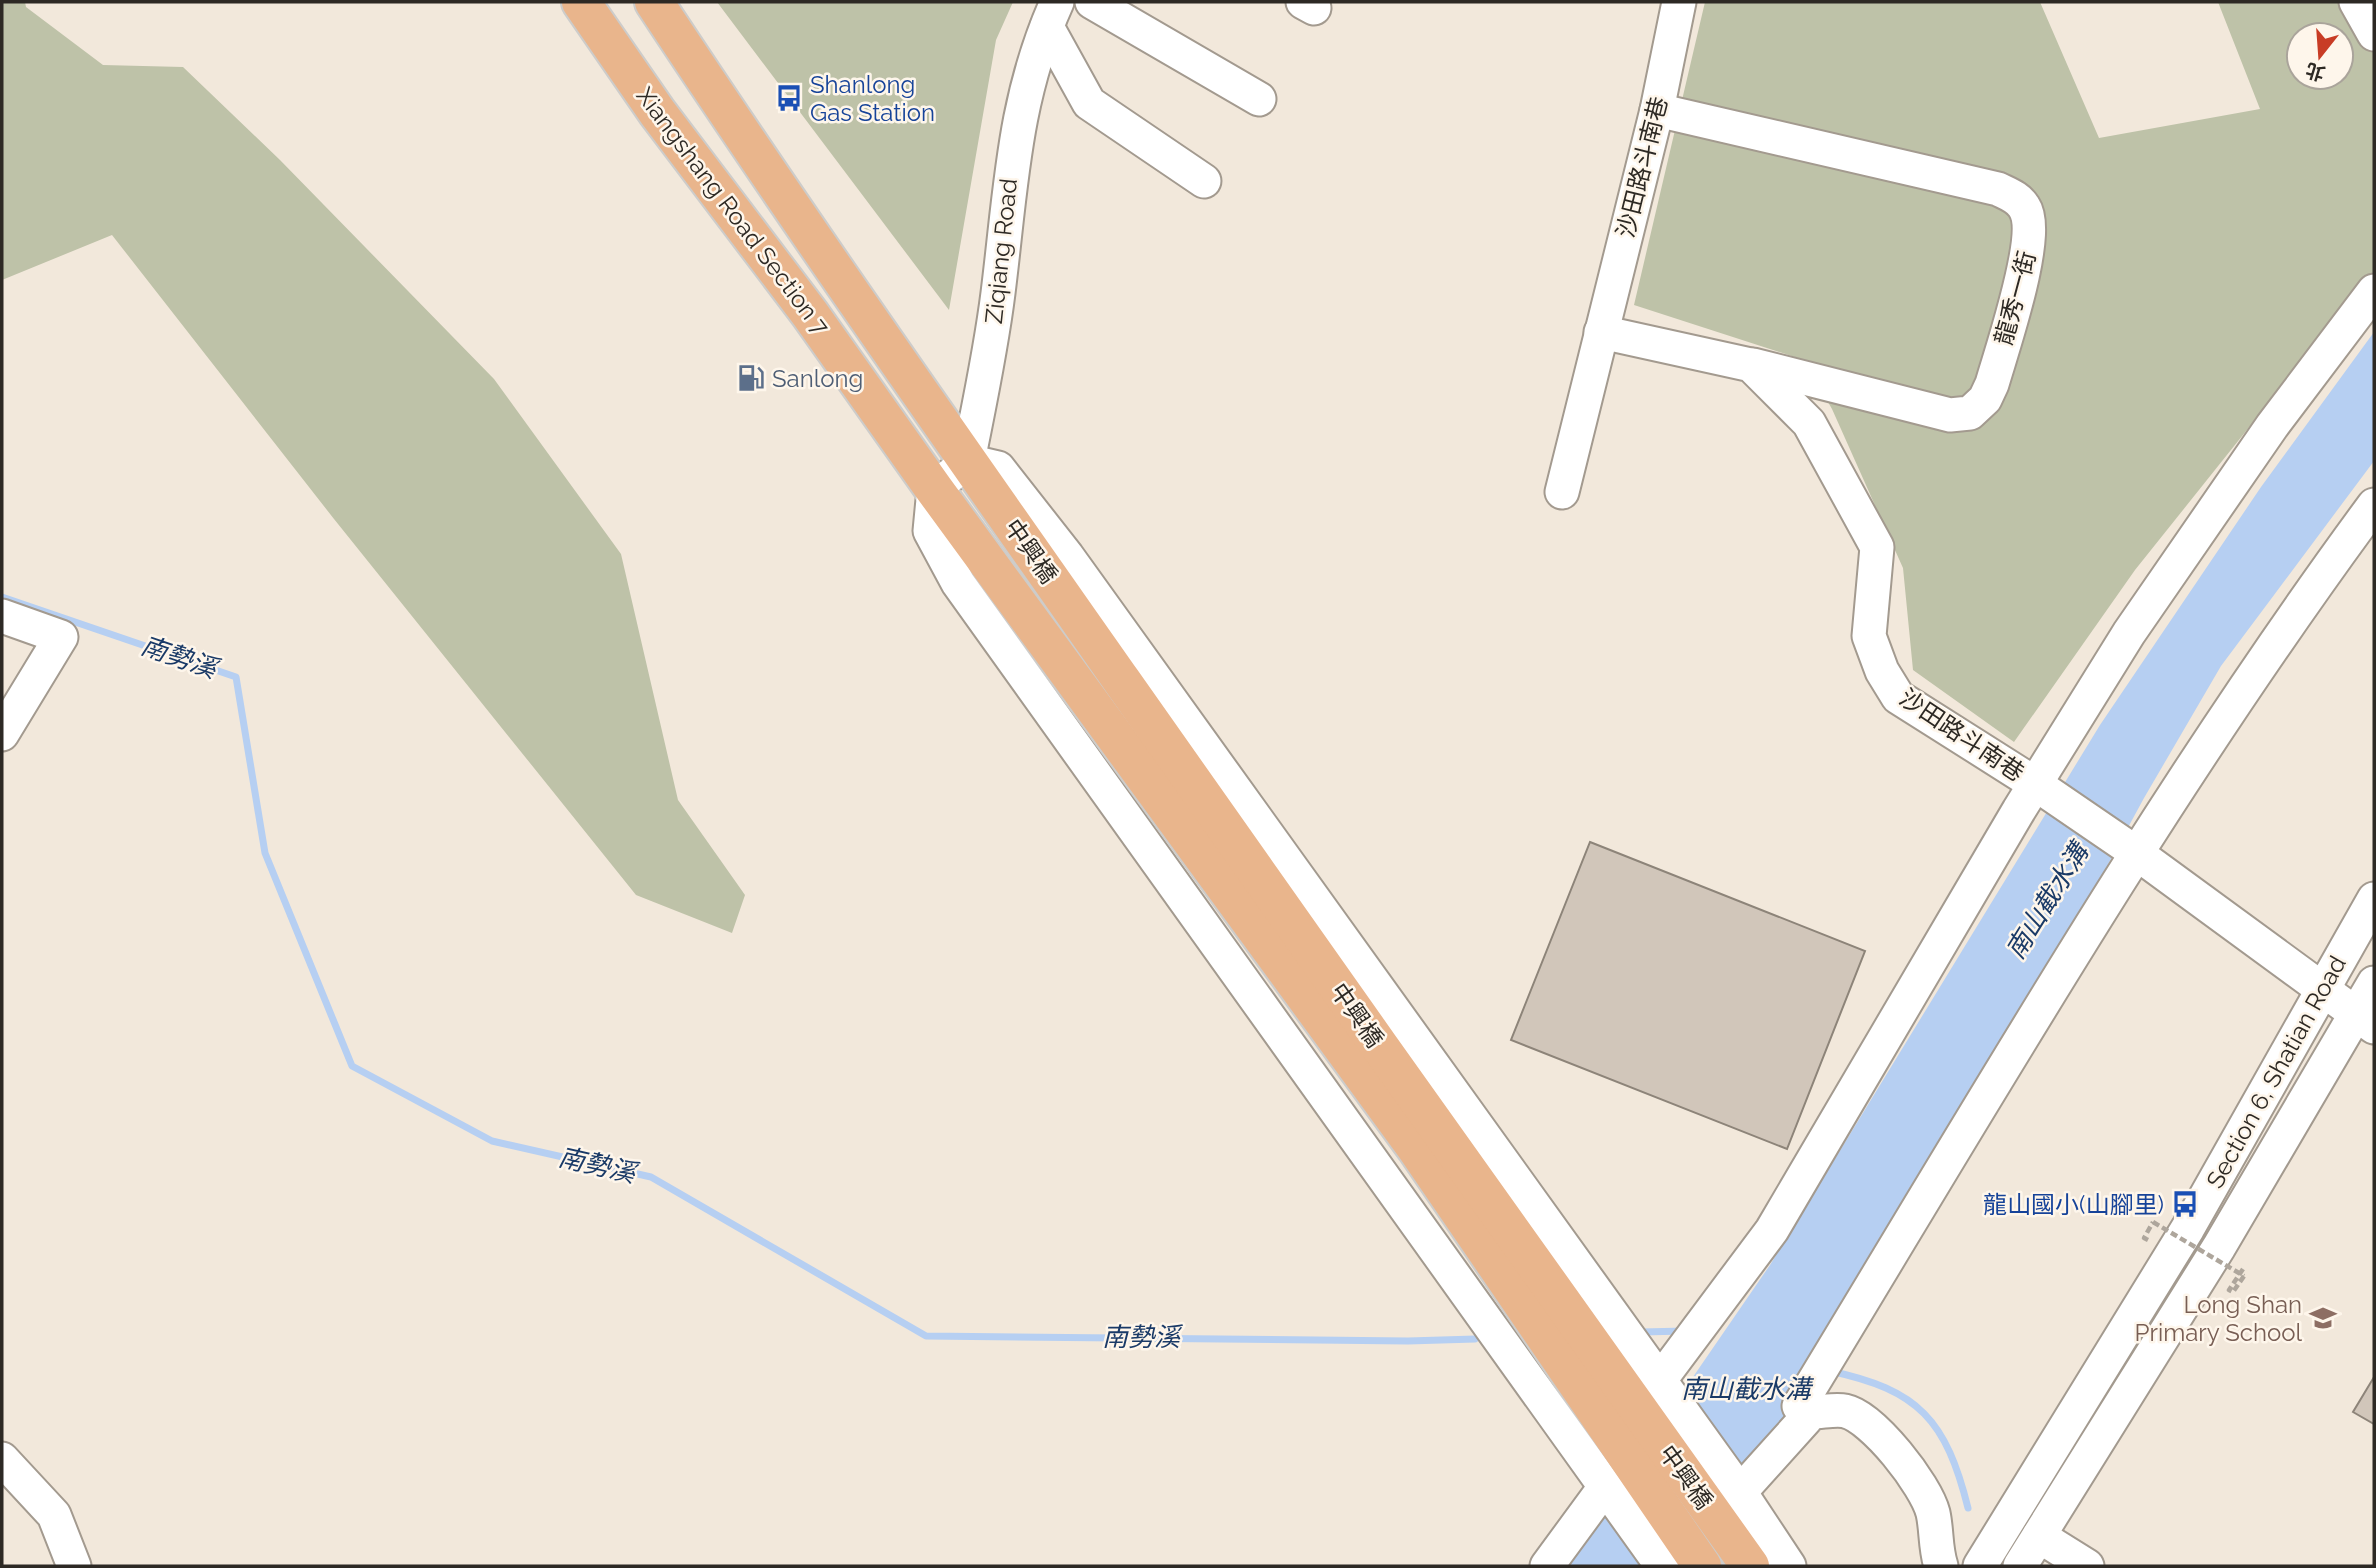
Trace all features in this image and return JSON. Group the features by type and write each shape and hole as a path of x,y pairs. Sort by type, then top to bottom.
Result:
{"main road":[{"name":"Xiangshang Road Section 7","path":"581,2 657,112 810,314 934,489"},
{"name":"Xiangshang Road Section 7","path":"653,2 771,180 968,461"},
{"name":"中興橋","path":"968,461 1430,1119 1782,1564"},
{"name":"中興橋","path":"934,489 1416,1148 1702,1566"}],"street":[{"path":"1092,2 1259,99"},
{"name":"沙田路斗南巷","path":"1562,492 1657,110 1679,2"},
{"path":"2356,2 2374,34"},
{"path":"1052,14 1089,103 1204,181"},
{"name":"Ziqiang Road","path":"968,461 996,305 1010,167 1028,80 1052,14"},
{"name":"龍秀一街","path":"1657,110 1998,189 2016,198 2025,208 2031,240 1992,384 1985,399 1970,413 1963,415 1931,412 1751,365"},
{"path":"1660,1379 1772,1230 2019,810 2037,785 2122,644 2272,426 2374,292"},
{"path":"1601,332 1751,365"},
{"name":"沙田路斗南巷","path":"1751,365 1809,423 1877,547 1869,636 1882,671 1898,697 2037,785 2136,852 2364,1020"},
{"path":"1662,1566 958,583 930,531 934,489 968,461 998,468 1060,547 1660,1379 1740,1492 1782,1564"},
{"path":"1799,1406 2136,852 2290,620 2374,505"},
{"path":"2,616 61,637 2,734"},
{"name":"Section 6, Shatian Road","path":"1988,1553 2188,1228 2374,900"},
{"name":"Section 6, Shatian Road","path":"2020,1566 2364,1020 2374,983"},
{"path":"1740,1492 1812,1412 1846,1411 1866,1423 1917,1478 1933,1512 1935,1549 1941,1566"},
{"path":"2,1459 54,1515 74,1566"},
{"path":"1547,1566 1605,1486"},
{"path":"2039,1536 2087,1566"},
{"path":"1949,1566 1988,1553"}],"path":[{"path":"2153,1222 2244,1276 2233,1292 2229,1290 2243,1269"}],"green space":[{"path":"2,2 25,2 26,7 103,65 183,67 280,160 494,379 621,554 678,800 745,895 732,933 636,895 334,519 112,235 2,280"},
{"path":"717,2 1013,2 996,40 949,310"},
{"path":"1705,2 2040,2 2099,138 2260,109 2218,2 2374,2 2374,271 2135,570 2014,742 1913,670 1903,568 1832,409 1804,360 1634,305"}],"water":[{"name":"南山截水溝","path":"2374,332 2374,461 2221,666 2144,798 2004,1056 1802,1394 1683,1566 1563,1566 1770,1265 2100,725 2261,487"}],"building":[{"path":"1590,842 1865,951 1787,1149 1511,1040"},
{"path":"2374,1377 2374,1424 2353,1412"}],"waterway":[{"name":"南勢溪","path":"2,597 236,677 265,853 352,1066 492,1141 651,1177 926,1336 1408,1341 1475,1339"},
{"name":"南勢溪","path":"1641,1332 1686,1331"},
{"name":"南勢溪","path":"1830,1371 1886,1388 1907,1399 1924,1414 1950,1452 1968,1508"}],"place":[{"name":"Shanlong Gas Station","path":"789,98"},
{"name":"Sanlong","path":"751,378"},
{"name":"龍山國小(山腳里)","path":"2185,1204"},
{"name":"Long Shan Primary School","path":"2323,1318"}]}
